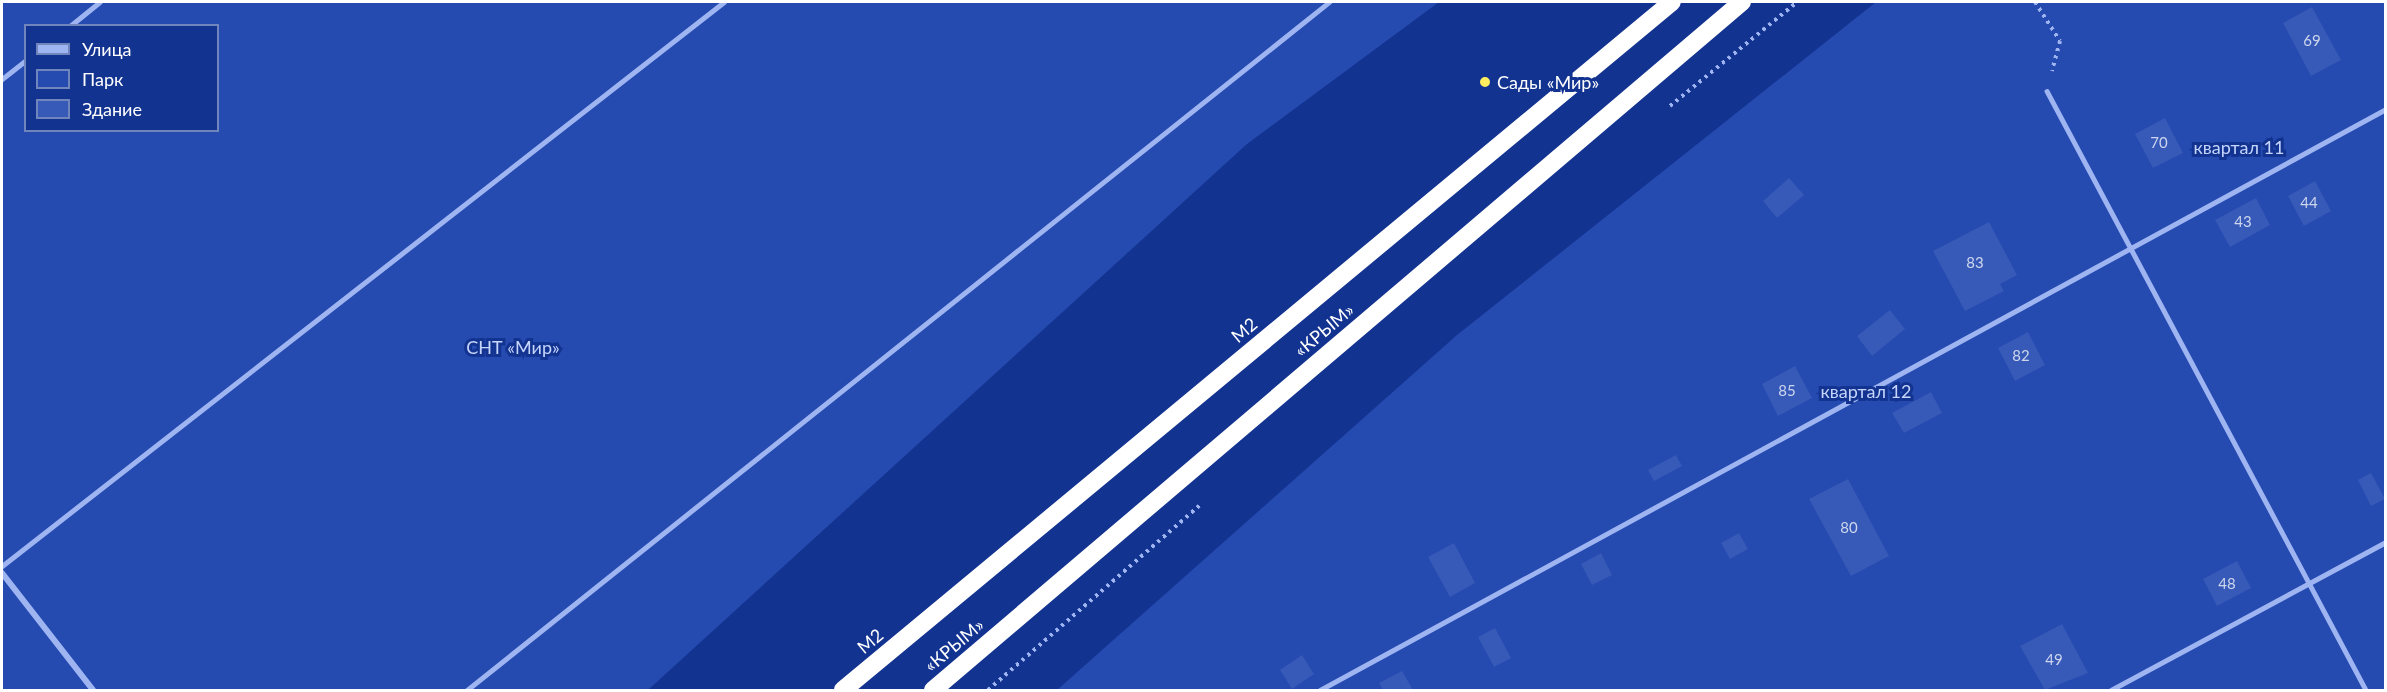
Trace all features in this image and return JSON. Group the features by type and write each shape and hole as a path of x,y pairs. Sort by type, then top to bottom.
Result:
{"highway":[{"name":"М2","path":"843,690 1672,2"},
{"name":"«КРЫМ»","path":"933,690 1742,2"}],"street":[{"path":"2,573 93,690"}],"lane":[{"path":"72,24 100,2"},
{"path":"2,566 724,2"},
{"path":"466,690 1329,2"},
{"path":"2,79 24,62"},
{"path":"2047,91 2306,585 2366,690"},
{"path":"1320,690 2385,109"},
{"path":"2111,690 2385,542"}],"path":[{"path":"2035,2 2060,41 2047,91"}],"green space":[{"name":"СНТ «Мир»","path":"2,2 1439,2 1247,144 648,690 2,690"},
{"name":"квартал 12","path":"1876,2 2385,2 2385,690 1057,690 1457,335"}],"building":[{"path":"2312,7 2341,60 2311,76 2283,23"},
{"path":"2165,118 2183,153 2153,168 2135,134"},
{"path":"1789,178 1804,195 1777,218 1763,201"},
{"path":"2315,181 2331,211 2304,226 2288,196"},
{"path":"2256,198 2270,225 2230,247 2215,220"},
{"path":"1989,222 2017,275 2000,284 2004,291 1965,311 1933,251"},
{"path":"1890,310 1905,329 1872,356 1857,336"},
{"path":"2028,332 2045,365 2015,381 1998,348"},
{"path":"1795,366 1812,398 1778,416 1762,384"},
{"path":"1931,392 1942,413 1904,433 1892,413"},
{"path":"1676,455 1682,466 1654,481 1648,470"},
{"path":"2371,473 2385,499 2371,506 2358,480"},
{"path":"1848,479 1889,556 1851,576 1809,499"},
{"path":"1739,533 1748,549 1730,559 1721,543"},
{"path":"1454,543 1475,583 1450,597 1428,557"},
{"path":"1601,553 1612,575 1592,585 1581,564"},
{"path":"2237,561 2251,588 2217,606 2203,579"},
{"path":"2062,624 2088,673 2045,690 2020,646"},
{"path":"1495,628 1511,658 1494,667 1478,637"},
{"path":"1302,655 1314,674 1292,689 1280,670"},
{"path":"1402,671 1413,690 1383,690 1379,683"}],"place":[{"name":"Сады «Мир»","path":"1485,82"}],"park label":[{"name":"квартал 11","path":"2239,147"}]}
